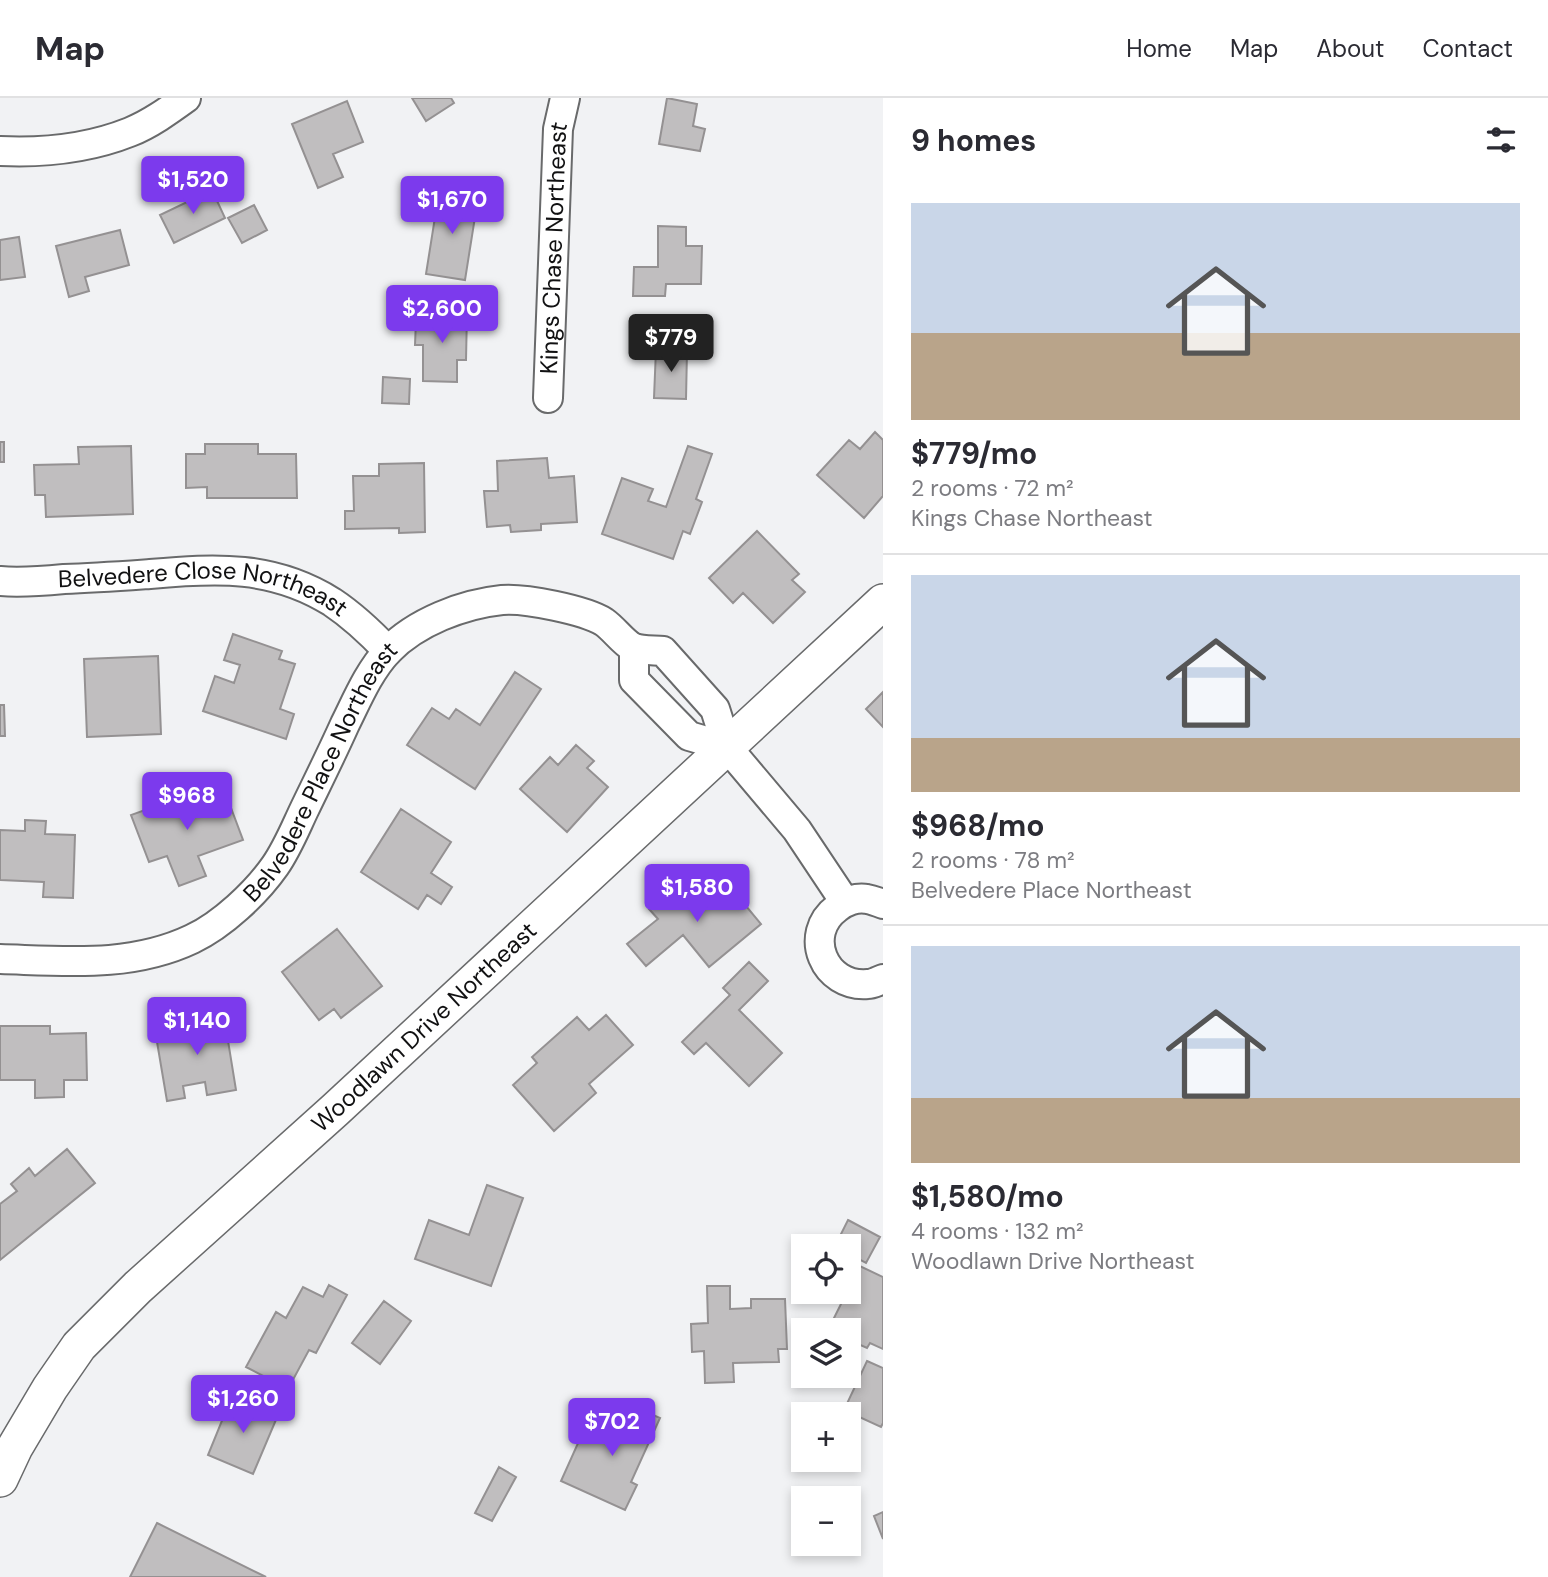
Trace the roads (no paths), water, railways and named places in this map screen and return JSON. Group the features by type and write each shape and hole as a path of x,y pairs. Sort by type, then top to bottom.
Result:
{"street":[{"path":"0,152 57,149 100,141 130,132 159,117 186,98"},
{"name":"Kings Chase Northeast","path":"548,398 558,129 565,98"},
{"name":"Belvedere Close Northeast","path":"0,582 206,569 242,571 279,578 311,591 355,619 388,651"},
{"name":"Belvedere Place Northeast","path":"0,959 89,962 128,959 169,949 215,926 238,907 274,867 292,836 354,707 388,651 417,629 444,615 472,605 505,600 530,601 568,608 603,622 634,649"},
{"name":"Woodlawn Drive Northeast","path":"0,1479 15,1447 50,1388 79,1346 138,1287 335,1110 883,602"},
{"path":"727,747 689,736 634,680 634,649 663,651 715,709 727,747 797,830 845,902"},
{"path":"883,904 866,898 845,902 828,914 820,933 821,954 831,972 849,983 870,985 883,979"}]}
